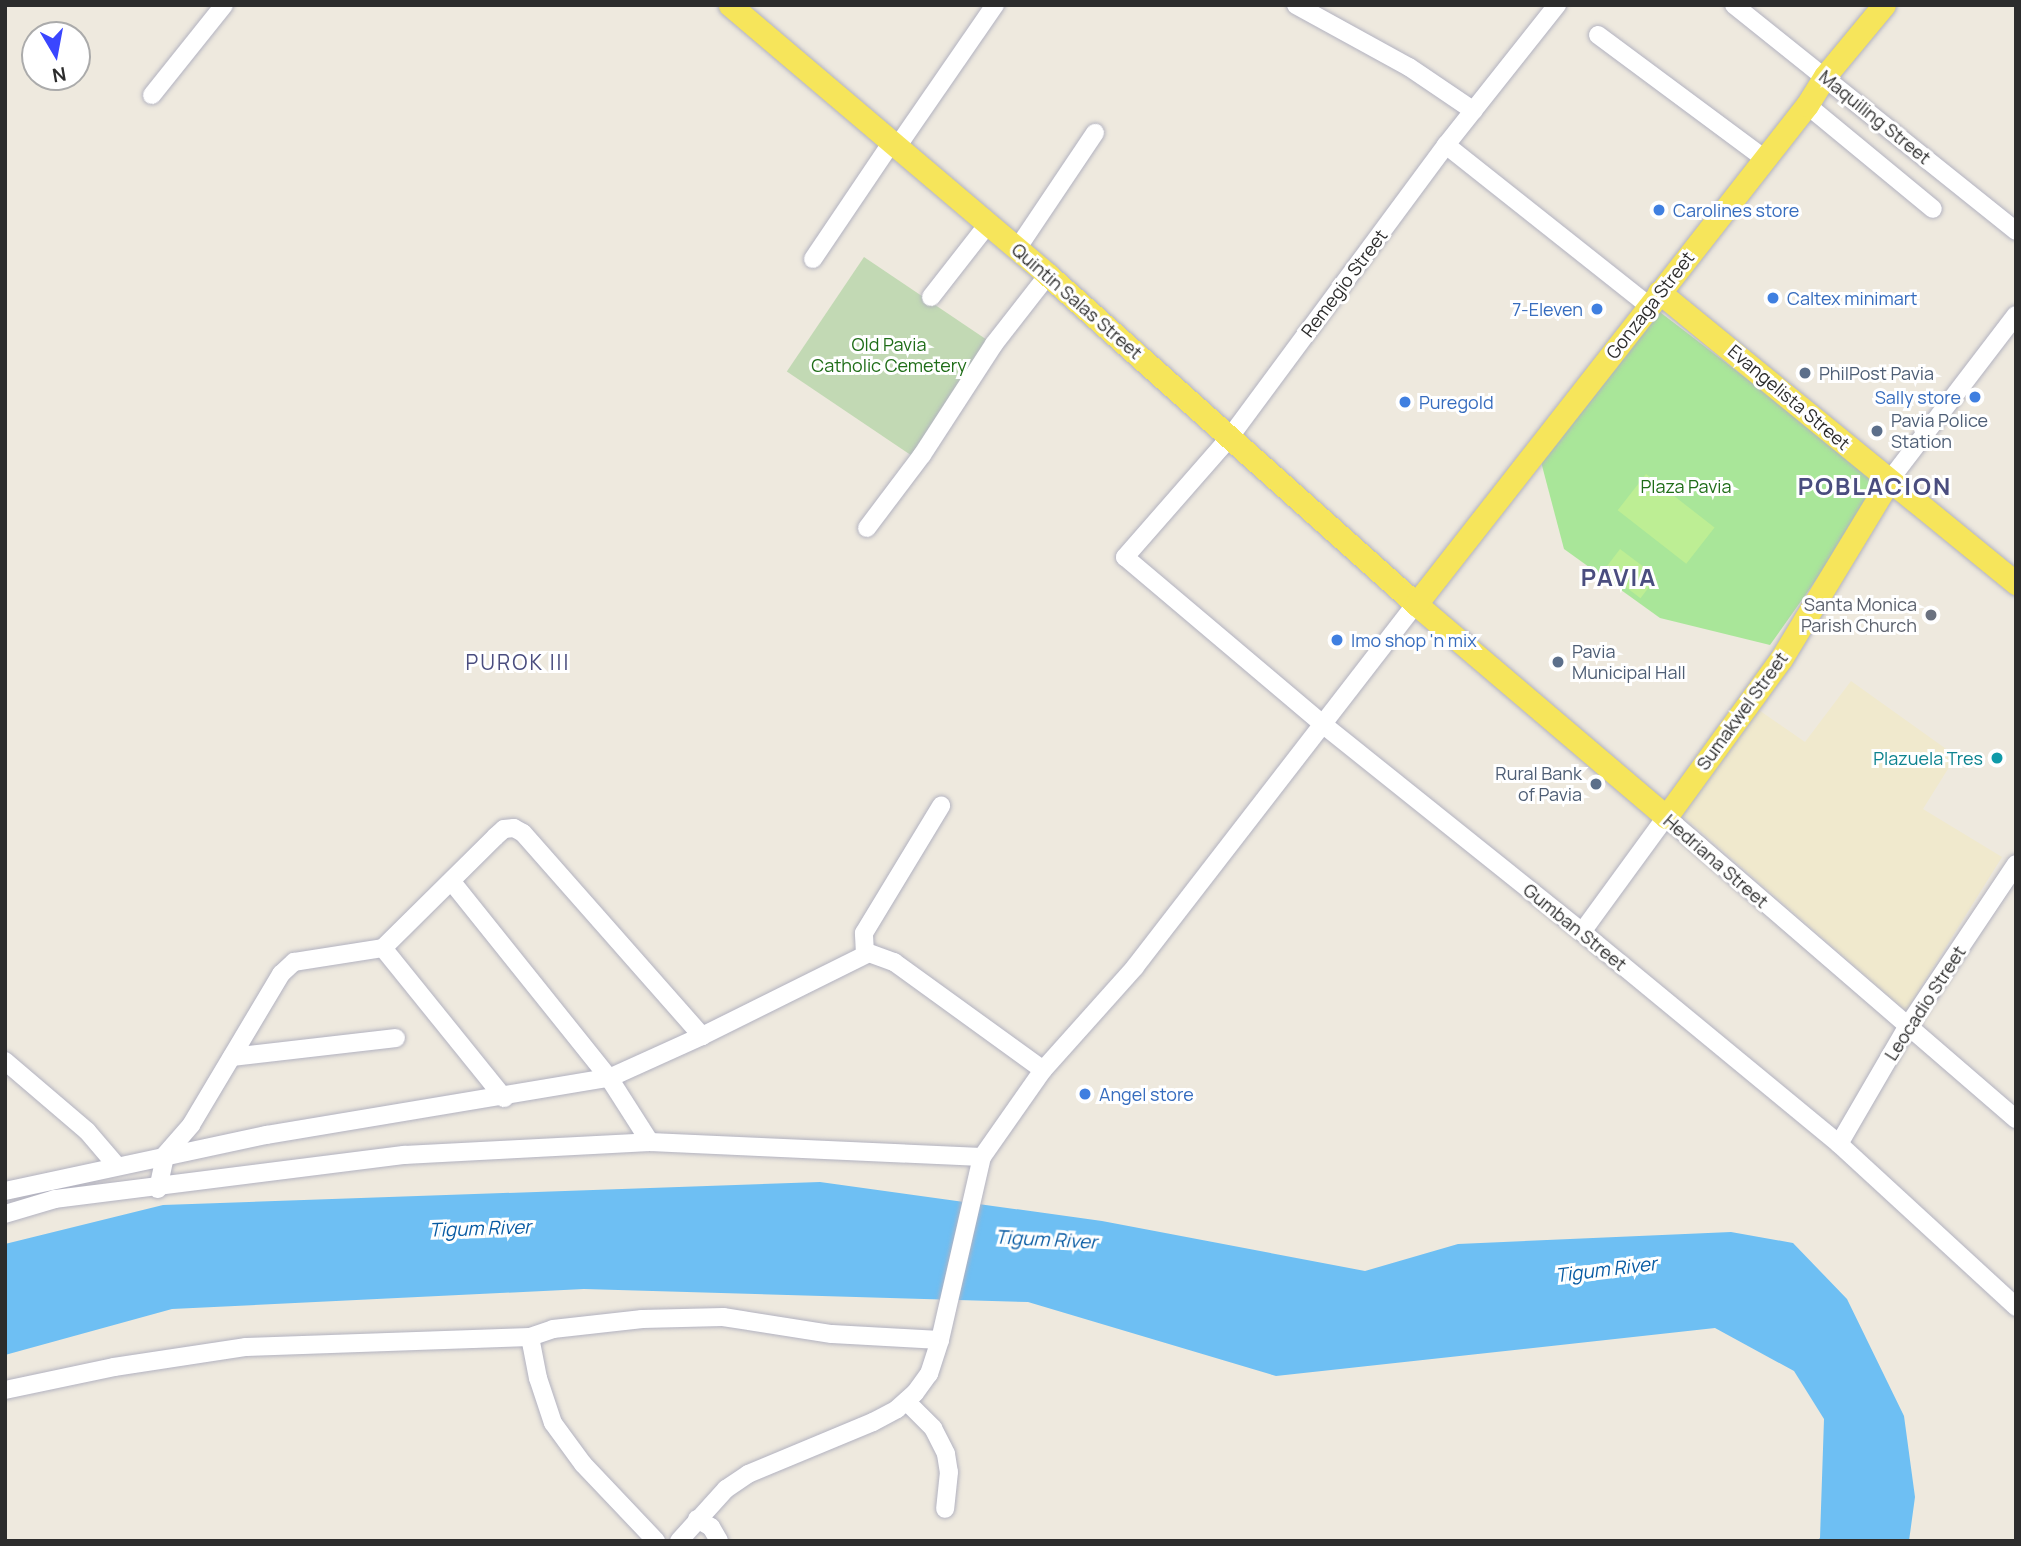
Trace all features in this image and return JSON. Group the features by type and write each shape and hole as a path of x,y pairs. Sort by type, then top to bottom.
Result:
{"main road":[{"name":"Quintin Salas Street","path":"730,5 1048,275 1416,604"},
{"name":"Gonzaga Street","path":"1416,604 1807,105 1825,76 1884,5"},
{"name":"Evangelista Street","path":"1654,299 2016,583"},
{"name":"Sumakwel Street","path":"1665,817 1781,659 1889,481"},
{"name":"Hedriana Street","path":"1416,604 1665,817"}],"street":[{"path":"152,95 224,5"},
{"path":"813,259 995,5"},
{"path":"1296,5 1409,67 1474,111"},
{"name":"Remegio Street","path":"1125,557 1231,436 1446,145 1557,5"},
{"name":"Maquiling Street","path":"1734,5 2016,231"},
{"path":"1598,35 1765,159"},
{"path":"1807,105 1933,209"},
{"path":"1017,249 1095,133"},
{"name":"Evangelista Street","path":"1446,145 1654,299"},
{"path":"931,297 988,224"},
{"path":"867,528 922,455 994,344 1048,275"},
{"name":"Sumakwel Street","path":"1889,481 2016,314"},
{"name":"Gumban Street","path":"1125,557 1325,726 1582,932 1839,1144 2016,1307"},
{"path":"679,1541 726,1489 748,1474 873,1422 906,1402 929,1374 942,1332 980,1163 1043,1070 1135,967 1325,726 1416,604"},
{"path":"865,954 864,933 941,806"},
{"name":"Sumakwel Street","path":"1582,932 1665,817"},
{"name":"Hedriana Street","path":"1665,817 2016,1119"},
{"path":"159,1189 165,1156 191,1125 287,966 294,962 383,948 504,829 514,828 523,833 702,1036"},
{"name":"Leocadio Street","path":"1839,1144 1907,1027 2016,864"},
{"path":"452,882 609,1078 650,1142"},
{"path":"383,948 504,1098"},
{"path":"5,1191 116,1165 267,1135 504,1098 609,1078 702,1036 865,954 894,962 1043,1070"},
{"path":"232,1057 396,1038"},
{"path":"5,1061 87,1131 116,1165"},
{"path":"5,1214 55,1199 159,1189 404,1155 650,1142 980,1163"},
{"path":"5,1390 114,1367 246,1347 530,1337 553,1329 642,1320 723,1317 832,1334 942,1332"},
{"path":"530,1337 538,1378 553,1423 583,1464 656,1541"},
{"path":"906,1402 933,1428 946,1454 949,1472 945,1509"},
{"path":"697,1519 711,1527 719,1541"}],"shaded area":[{"path":"1851,681 1956,756 1923,809 2002,857 1906,1011 1682,815 1756,708 1805,742"}],"green space":[{"name":"Old Pavia Catholic Cemetery","path":"864,257 991,343 914,457 787,371"},
{"name":"Plaza Pavia","path":"1656,309 1884,484 1770,645 1660,618 1564,549 1540,458"},
{"path":"1646,474 1715,528 1686,564 1618,510"},
{"path":"1620,549 1657,577 1640,598 1604,571"}],"water":[{"name":"Tigum River","path":"820,1182 1102,1221 1365,1271 1458,1244 1731,1232 1793,1243 1847,1299 1904,1416 1915,1497 1909,1541 1817,1541 1820,1538 1824,1419 1794,1371 1715,1328 1276,1376 1028,1302 584,1289 172,1309 5,1355 5,1244 163,1205"}],"place":[{"name":"Carolines store","path":"1659,210"},
{"name":"Caltex minimart","path":"1773,298"},
{"name":"7-Eleven","path":"1597,309"},
{"name":"PhilPost Pavia","path":"1805,373"},
{"name":"Sally store","path":"1975,397"},
{"name":"Puregold","path":"1405,402"},
{"name":"Pavia Police Station","path":"1877,431"},
{"name":"Santa Monica Parish Church","path":"1931,615"},
{"name":"Imo shop 'n mix","path":"1337,640"},
{"name":"Pavia Municipal Hall","path":"1558,662"},
{"name":"Plazuela Tres","path":"1997,758"},
{"name":"Rural Bank of Pavia","path":"1596,784"},
{"name":"Angel store","path":"1085,1094"}],"district":[{"name":"POBLACION","path":"1875,486"},
{"name":"PAVIA","path":"1619,577"},
{"name":"PUROK III","path":"518,662"}]}
